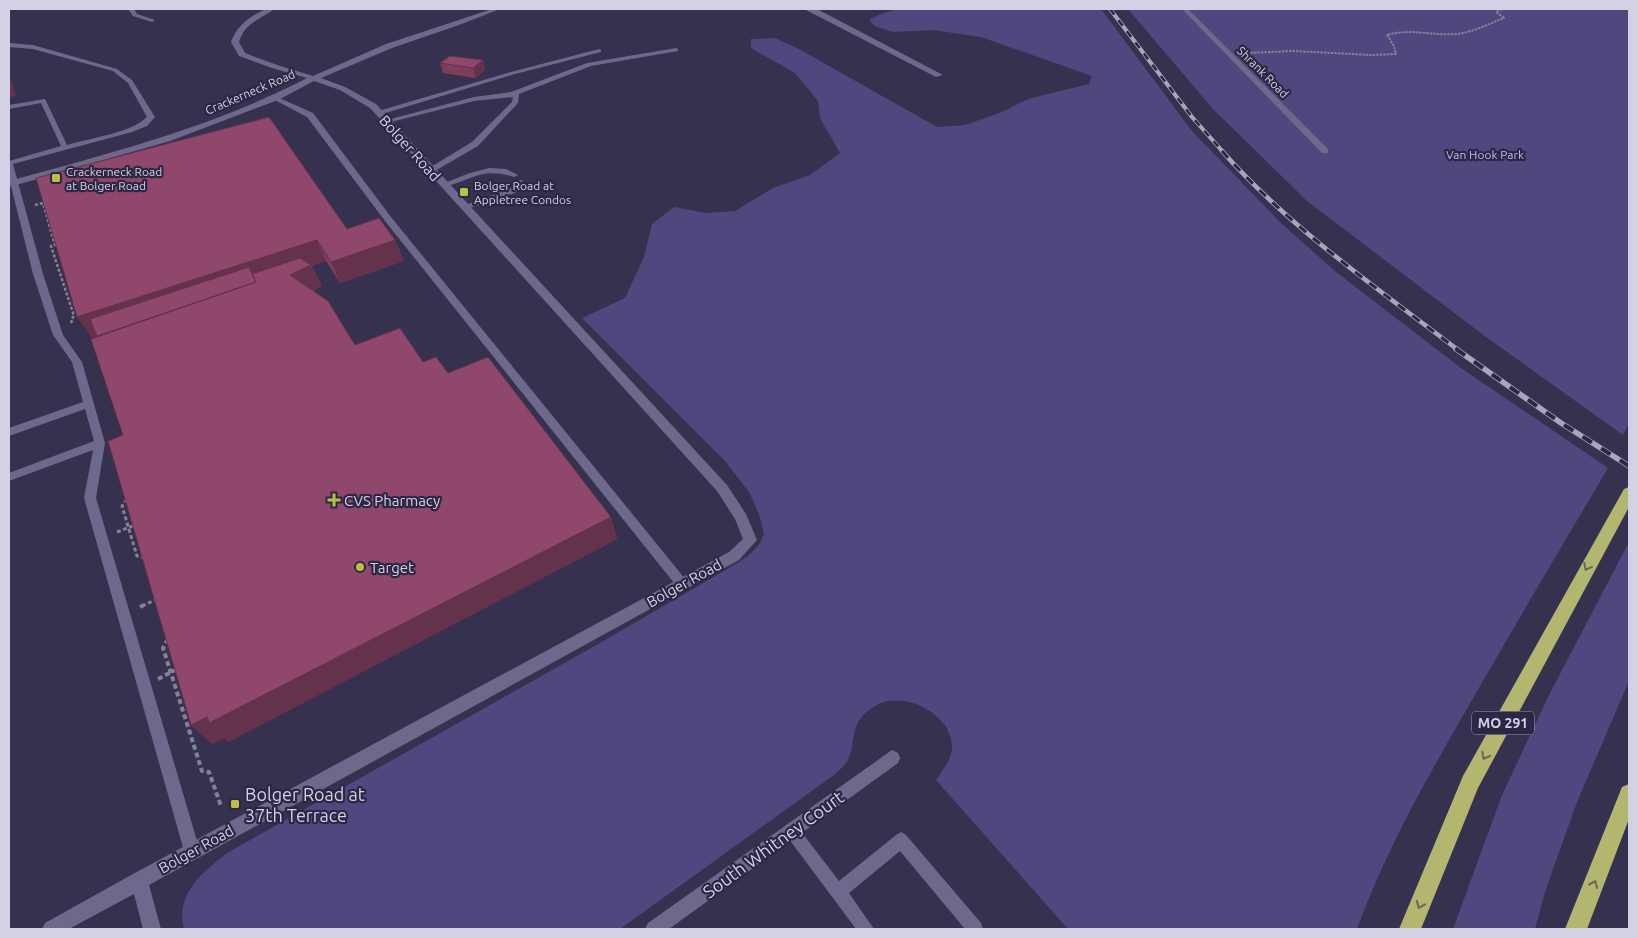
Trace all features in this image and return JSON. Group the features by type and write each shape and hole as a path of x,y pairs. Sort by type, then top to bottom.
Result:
{"highway":[{"name":"MO 291","path":"1410,929 1470,783 1610,524 1629,493"},
{"path":"1576,929 1629,794"}],"street":[{"path":"131,9 135,15 152,20"},
{"name":"Bolger Road","path":"51,929 734,556 750,540 741,518 722,488 382,117 360,96 314,78 252,59 242,54 235,42 240,27 271,9"},
{"name":"Crackerneck Road","path":"12,184 167,139 275,98 314,78 388,46 457,24 496,9"},
{"path":"807,9 814,10 939,75"},
{"name":"Shrank Road","path":"1185,9 1325,151"},
{"name":"South Whitney Court","path":"654,929 892,758"},
{"path":"139,880 152,929"}],"lane":[{"path":"9,45 21,44 39,47 62,56 106,66 121,73 130,82 151,117 144,124 137,127 9,164 12,184 38,274 58,335 77,362 100,443 90,498 192,851"},
{"path":"382,117 513,94 589,64 637,54 676,50"},
{"path":"382,117 513,73 599,51"},
{"path":"430,170 475,144 516,102 516,95 513,94"},
{"path":"275,98 310,114 388,219 682,584"},
{"path":"9,107 43,100 65,148"},
{"path":"444,185 500,169 517,179 519,186 512,191 464,208"},
{"path":"9,432 89,404"},
{"path":"9,477 100,443"},
{"path":"791,830 866,929"},
{"path":"838,892 901,840 975,929"}],"path":[{"path":"1229,53 1293,51 1371,55 1396,54 1394,46 1387,35 1397,31 1437,34 1464,33 1504,18 1496,12 1502,9"},
{"path":"33,197 35,205 43,203 55,245 50,246 74,316 71,320 74,329"},
{"path":"126,489 128,498 122,506 137,556 145,558 147,566"},
{"path":"117,532 143,522"},
{"path":"154,591 159,608"},
{"path":"139,607 161,597"},
{"path":"166,632 168,640 163,648 202,771 209,772 221,806"},
{"path":"158,679 179,668"}],"green space":[{"path":"897,9 1101,9 1192,131 1281,223 1336,272 1461,368 1608,468 1497,656 1418,796 1391,848 1357,929 1068,929 936,780 948,762 952,749 950,736 945,725 925,708 899,701 886,702 875,706 861,718 855,729 849,758 834,775 620,929 184,929 183,905 187,895 208,868 227,853 593,647 747,557 759,545 764,534 759,514 749,492 725,461 582,318 625,298 644,257 652,224 674,207 706,213 735,211 773,188 810,175 840,153 820,118 818,101 795,73 751,48 751,39 775,38 799,49 937,127 965,125 1002,112 1028,99 1089,84 1092,76 981,37 933,30 893,32 875,26 869,20"},
{"name":"Van Hook Park","path":"1128,9 1629,9 1629,424 1623,435 1486,337 1307,201 1213,109"},
{"path":"1629,542 1629,681 1577,802 1545,892 1535,929 1453,929 1502,795 1549,695"}],"building":[{"path":"450,56 483,60 473,68 440,63"},
{"path":"269,117 347,229 379,218 395,240 331,262 317,240 77,317 36,178"},
{"name":"Target","path":"300,258 311,265 290,275 328,301 355,345 400,328 423,362 436,357 448,373 488,357 611,517 209,723 207,717 191,725 108,441 123,435 91,339 256,282 252,274"},
{"path":"249,267 256,282 97,336 90,319"}],"railway":[{"path":"1110,9 1192,117 1224,153"},
{"path":"1222,151 1276,206 1305,231 1458,350"},
{"path":"1456,349 1561,423 1629,466"}],"place":[{"name":"Crackerneck Road at Bolger Road","path":"56,178"},
{"name":"Bolger Road at Appletree Condos","path":"464,192"},
{"name":"CVS Pharmacy","path":"334,500"},
{"name":"Target","path":"360,567"},
{"name":"Bolger Road at 37th Terrace","path":"235,804"}]}
